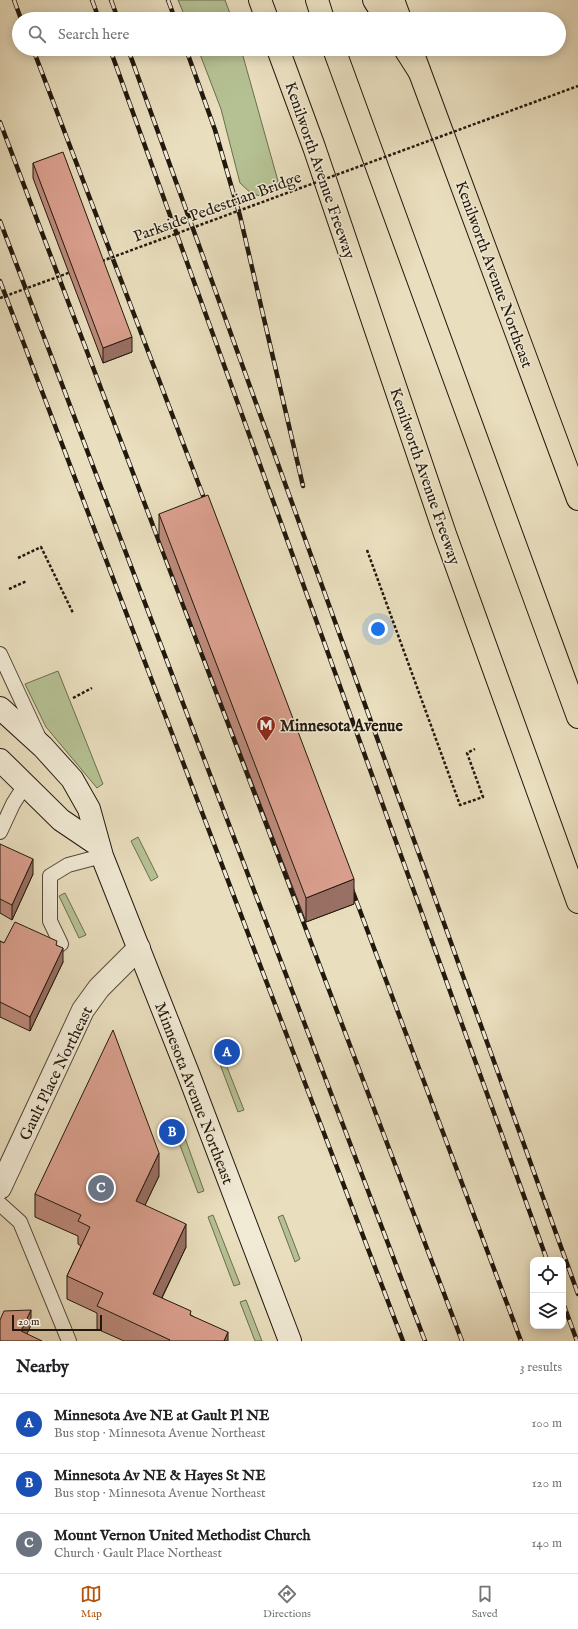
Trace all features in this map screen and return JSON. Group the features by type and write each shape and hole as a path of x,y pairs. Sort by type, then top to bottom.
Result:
{"main road":[{"path":"260,0 264,12"},
{"path":"317,0 321,12"},
{"path":"374,0 382,12"},
{"path":"393,0 397,12"},
{"name":"Kenilworth Avenue Freeway","path":"281,56 316,154 448,542 578,902"},
{"path":"337,56 578,717"},
{"path":"409,56 419,71"},
{"name":"Kenilworth Avenue Northeast","path":"414,56 578,499"},
{"name":"Minnesota Avenue Northeast","path":"0,708 43,747 72,779 89,809 100,851 188,1073 290,1341"},
{"path":"0,760 61,820 100,851"},
{"name":"Gault Place Northeast","path":"0,1188 83,1010 99,988 138,948"}],"lane":[{"path":"0,654 43,747"},
{"path":"0,832 13,804 25,785"},
{"path":"61,944 50,921 50,876 68,865 100,851"},
{"path":"0,1204 20,1222 69,1341"}],"path":[{"name":"Parkside Pedestrian Bridge","path":"98,262 578,86"},
{"path":"0,298 75,271"},
{"path":"18,558 41,547 73,613"},
{"path":"367,550 460,804 483,796 467,753 475,749"},
{"path":"9,590 28,582"},
{"path":"74,698 92,688"}],"green space":[{"path":"178,0 225,0 229,12 183,12"},
{"path":"201,56 243,56 278,181 272,191 261,196 252,194 240,183 221,109"},
{"path":"58,671 103,784 97,788 46,727 25,684"},
{"path":"138,837 158,877 151,881 131,841"},
{"path":"65,893 86,935 79,938 59,896"},
{"path":"223,1057 244,1110 238,1112 218,1059"},
{"path":"185,1138 204,1191 198,1193 178,1140"},
{"path":"213,1215 240,1284 234,1286 208,1217"},
{"path":"283,1215 300,1259 295,1262 278,1217"},
{"path":"246,1300 262,1341 255,1341 240,1302"}],"building":[{"path":"63,152 132,337 103,348 33,163"},
{"path":"208,495 354,879 306,898 159,514"},
{"path":"0,844 33,859 12,905 0,899"},
{"path":"15,922 57,941 56,945 63,948 30,1017 0,1002 0,941 4,943"},
{"path":"113,1030 159,1153 136,1201 186,1224 153,1294 191,1311 190,1315 228,1332 224,1341 169,1341 170,1340 97,1306 103,1293 67,1276 90,1227 78,1221 81,1215 35,1194"},
{"path":"31,1310 21,1331 42,1341 0,1341 0,1320 4,1311"}],"railway":[{"path":"14,0 18,12"},
{"path":"92,0 96,12"},
{"path":"111,0 115,12"},
{"path":"168,0 172,12"},
{"path":"36,56 207,506"},
{"path":"113,56 546,1257"},
{"path":"131,56 578,1294"},
{"path":"189,56 215,130 240,216 303,486"},
{"path":"0,122 462,1341"},
{"path":"0,221 425,1341"},
{"path":"0,281 403,1341"},
{"path":"350,884 521,1341"},
{"path":"566,1311 577,1341"}],"place":[{"name":"Minnesota Avenue","path":"266,742"},
{"name":"Minnesota Ave NE at Gault Pl NE","path":"227,1052"},
{"name":"Minnesota Av NE & Hayes St NE","path":"172,1132"},
{"name":"Mount Vernon United Methodist Church","path":"101,1188"}]}
